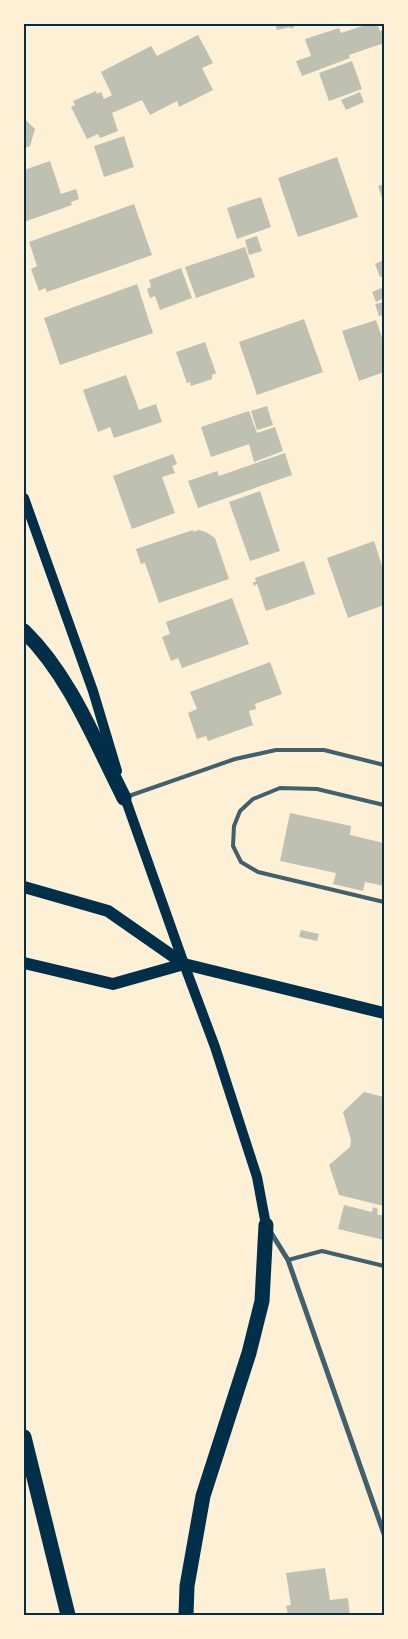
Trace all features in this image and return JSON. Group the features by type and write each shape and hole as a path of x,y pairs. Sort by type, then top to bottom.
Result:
{"highway":[{"path":"24,631 37,644 71,693 124,798"},
{"path":"186,1615 187,1586 203,1496 249,1353 262,1301 266,1225"},
{"path":"24,1437 68,1615"}],"main road":[{"path":"24,498 93,691 124,798 215,1047 257,1177 266,1225"},
{"path":"24,887 108,911 184,964 384,1013"},
{"path":"24,963 113,984 184,964"}],"street":[{"path":"266,1225 288,1260 384,1534"}],"lane":[{"path":"124,798 235,759 276,750 324,750 384,765"},
{"path":"384,805 317,789 280,788 253,799 240,811 234,826 233,846 241,862 258,872 384,902"},
{"path":"288,1260 322,1251 384,1266"}],"building":[{"path":"275,24 293,24 294,27 277,30"},
{"path":"369,24 377,24 380,31 383,30 384,43 349,55 350,58 302,76 296,61 311,56 305,39 339,28 341,33"},
{"path":"198,35 213,63 202,68 213,90 179,107 177,101 150,115 142,100 112,113 118,131 100,138 98,134 87,139 71,107 75,105 73,101 96,91 97,94 101,92 104,99 112,95 101,72 151,46 157,56"},
{"path":"352,61 362,89 329,101 319,73"},
{"path":"360,92 364,102 346,110 341,100"},
{"path":"24,118 35,129 30,146 24,148"},
{"path":"124,136 134,167 104,177 94,146"},
{"path":"337,157 358,217 298,237 278,178"},
{"path":"50,161 61,194 76,189 79,199 71,202 72,205 24,222 24,170"},
{"path":"384,184 384,198 382,198 378,186"},
{"path":"261,197 271,227 237,239 227,208"},
{"path":"134,204 152,255 47,292 45,288 39,291 31,269 37,266 29,242"},
{"path":"257,236 262,251 249,255 245,240"},
{"path":"245,247 255,277 196,298 185,267"},
{"path":"384,260 384,276 380,277 375,264"},
{"path":"181,268 192,298 160,310 155,296 150,298 147,289 151,287 149,280"},
{"path":"137,284 153,333 60,365 44,318"},
{"path":"384,287 384,298 376,302 372,292"},
{"path":"384,302 384,315 379,316 375,304"},
{"path":"304,319 323,372 257,395 239,342"},
{"path":"376,320 384,343 384,372 359,381 342,331"},
{"path":"205,342 216,373 212,375 212,379 191,386 190,382 187,383 176,352"},
{"path":"126,375 139,410 156,404 162,422 114,438 110,427 98,432 83,390"},
{"path":"267,406 273,425 257,430 251,411"},
{"path":"249,411 257,433 275,427 283,451 254,462 249,444 211,457 201,427"},
{"path":"285,453 292,475 198,508 188,481 217,471 219,476"},
{"path":"173,454 177,464 172,466 175,473 162,477 175,513 132,529 113,476"},
{"path":"260,491 280,551 250,561 229,502"},
{"path":"193,530 193,532 199,530 206,532 215,538 229,579 159,603 145,563 141,564 136,549"},
{"path":"374,541 384,572 384,605 348,618 327,558"},
{"path":"304,561 315,594 266,611 257,584 254,586 255,578"},
{"path":"232,598 249,644 182,668 178,658 171,661 162,637 170,634 166,622"},
{"path":"270,662 282,694 255,704 256,709 249,711 253,725 208,741 206,736 197,739 188,713 197,709 190,692"},
{"path":"290,813 351,826 350,835 384,843 384,886 365,882 363,891 333,884 336,873 280,861"},
{"path":"301,930 319,934 317,941 299,937"},
{"path":"364,1092 384,1097 384,1206 339,1195 329,1165 350,1147 351,1140 343,1112"},
{"path":"344,1205 372,1212 373,1207 378,1209 377,1214 384,1216 384,1240 338,1229"},
{"path":"325,1568 330,1600 348,1598 350,1615 288,1615 286,1606 291,1605 286,1573"}]}
